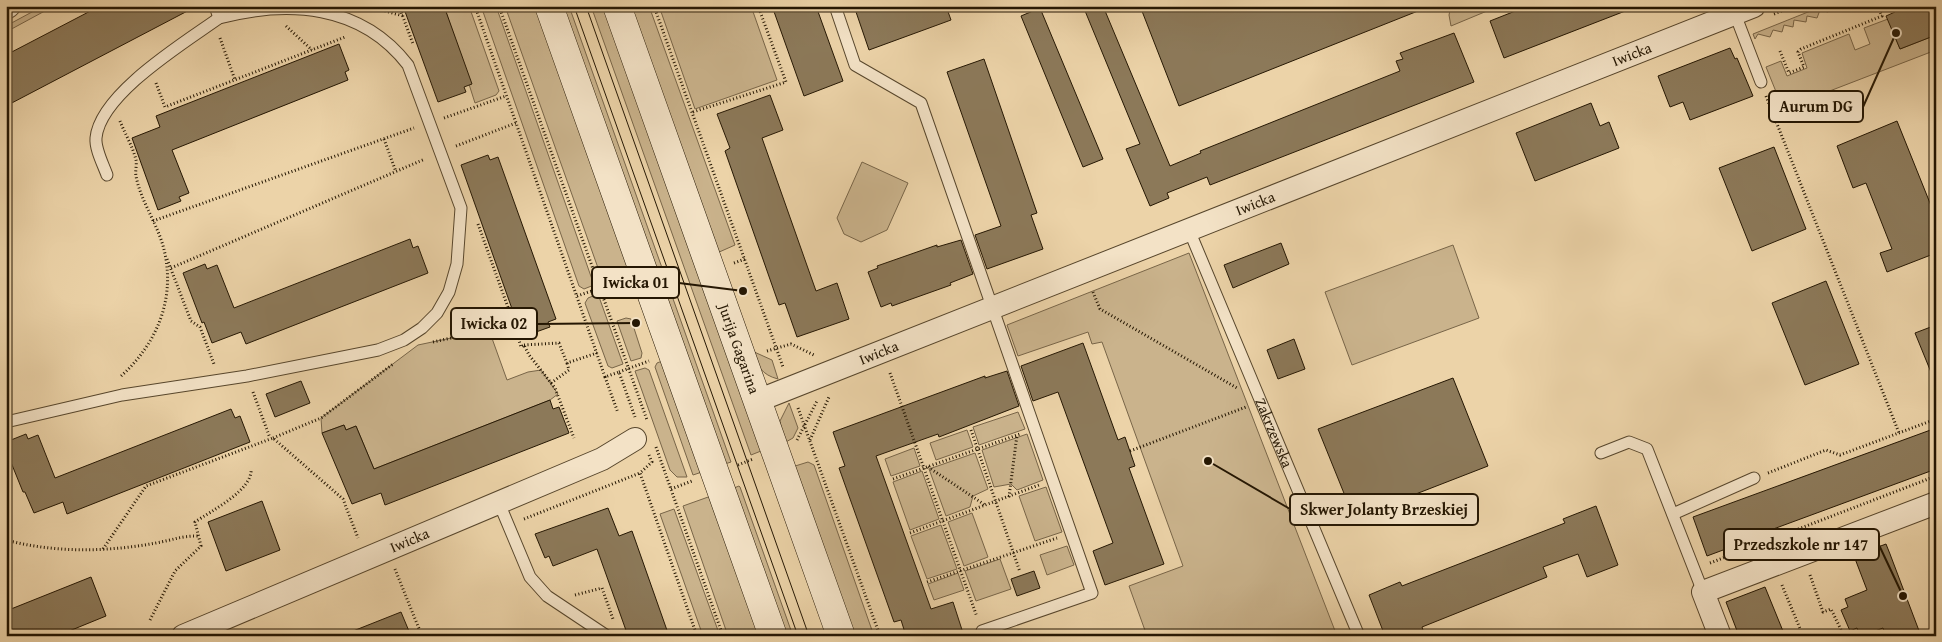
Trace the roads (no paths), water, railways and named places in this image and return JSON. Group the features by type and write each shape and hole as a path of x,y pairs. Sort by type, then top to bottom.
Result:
{"main road":[{"path":"549,6 773,636"},
{"name":"Jurija Gagarina","path":"617,6 841,636"}],"street":[{"name":"Iwicka","path":"757,400 826,365 993,309 1728,12"},
{"name":"Iwicka","path":"183,636 602,459 645,436"},
{"path":"1720,636 1703,592 1936,503"}],"lane":[{"path":"214,22 215,6"},
{"path":"835,6 856,65 921,103 1092,593 982,631"},
{"path":"6,422 91,402 247,376 390,347 422,328 437,313 449,292 457,264 461,208 408,65 397,51 367,29 332,14 285,7 251,9 214,22 150,67 132,82 104,113 99,124 95,140 107,175"},
{"path":"1728,12 1761,82"},
{"name":"Zakrzewska","path":"1189,230 1359,636"},
{"path":"1601,453 1629,442 1647,449 1703,592"},
{"path":"1673,514 1754,478"},
{"path":"499,503 530,577 547,596 607,636"}],"tram line":[{"path":"574,6 798,636"},
{"path":"586,6 809,636"}],"place":[{"name":"Aurum DG","path":"1896,33"},
{"name":"Iwicka 01","path":"743,291"},
{"name":"Iwicka 02","path":"636,323"},
{"name":"Skwer Jolanty Brzeskiej","path":"1208,461"},
{"name":"Przedszkole nr 147","path":"1903,596"}]}
